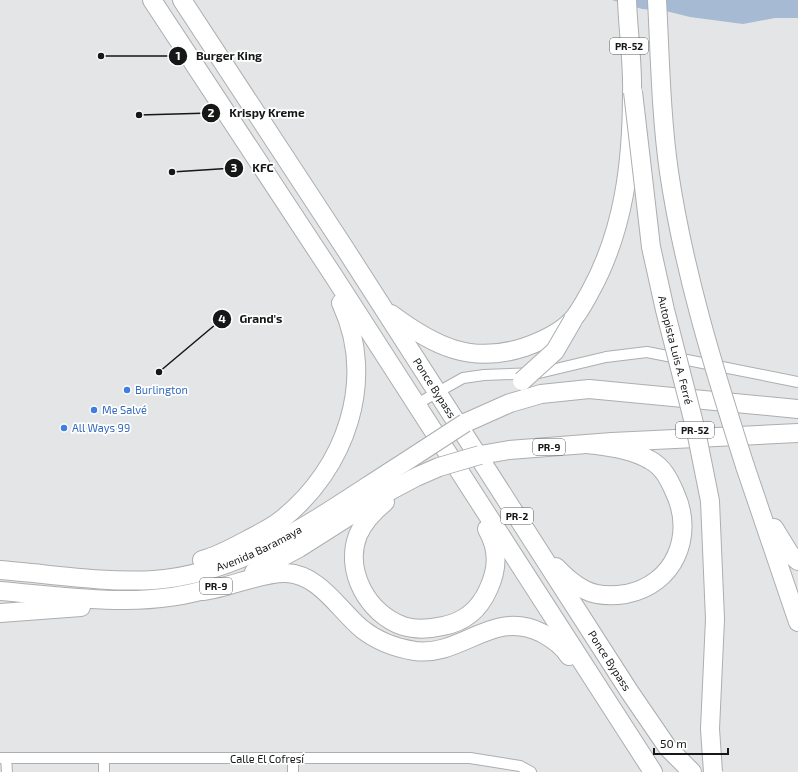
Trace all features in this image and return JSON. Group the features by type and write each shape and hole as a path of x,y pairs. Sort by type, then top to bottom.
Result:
{"highway":[{"name":"PR-2","path":"152,0 333,275 473,492 572,654"},
{"name":"Ponce Bypass","path":"182,0 344,247 381,307 438,392 629,691 668,748 692,772"},
{"name":"Autopista Luis A. Ferré","path":"627,0 632,92 651,247 665,310 696,431 710,502 715,618 710,729 714,772"},
{"name":"PR-52","path":"657,0 669,172 692,291 721,393 798,622"},
{"path":"465,423 535,371 555,351 598,278 612,243 629,172 632,92"},
{"path":"171,578 195,562 214,557 280,520 314,488 338,451 348,425 354,402 356,370 354,342 348,316 337,294 333,275"},
{"path":"381,307 420,335 452,350 485,354 519,349 553,335 573,320"},
{"path":"465,423 510,403 541,394 574,390 611,390 798,409"},
{"name":"Avenida Baramaya","path":"0,570 112,580 171,578 218,567 258,552 288,536 465,423"},
{"path":"588,444 798,433"},
{"path":"535,545 548,555 560,570 576,585 585,590 607,596 634,592 647,588 658,580 674,560 683,533 683,521 681,507 669,479 661,468 637,454 625,450 588,444"},
{"name":"Avenida Baramaya","path":"0,591 126,601 167,598 203,591 261,569 299,548 384,494 412,479 468,458 509,450 588,444"},
{"path":"745,466 776,534 790,554 798,561"},
{"path":"412,479 401,492 373,512 364,525 358,535 355,562 361,589 370,603 392,621 404,626 421,629 449,625 474,612 483,600 493,580 496,567 496,555 493,539 478,513 473,492"},
{"path":"203,591 222,589 274,574 295,574 307,579 326,592 362,628 376,638 395,647 415,651 429,651 448,647 493,628 521,626 546,635 572,654 586,682 607,702 652,772"},
{"path":"0,613 126,601"}],"street":[{"path":"415,404 463,378 484,375 539,373 606,357 647,352 798,382"},
{"path":"3,758 6,772"},
{"name":"Calle El Cofresí","path":"3,758 470,758 520,766 531,772"},
{"path":"104,758 104,772"},
{"path":"293,759 293,772"}],"water":[{"path":"612,0 798,0 798,18 775,18 743,24 690,17 666,11 642,9"}],"place":[{"name":"Burger King","path":"101,56"},
{"name":"Krispy Kreme","path":"139,115"},
{"name":"KFC","path":"172,172"},
{"name":"Grand's","path":"159,372"},
{"name":"Burlington","path":"127,390"},
{"name":"Me Salvé","path":"94,410"},
{"name":"All Ways 99","path":"64,428"}]}
